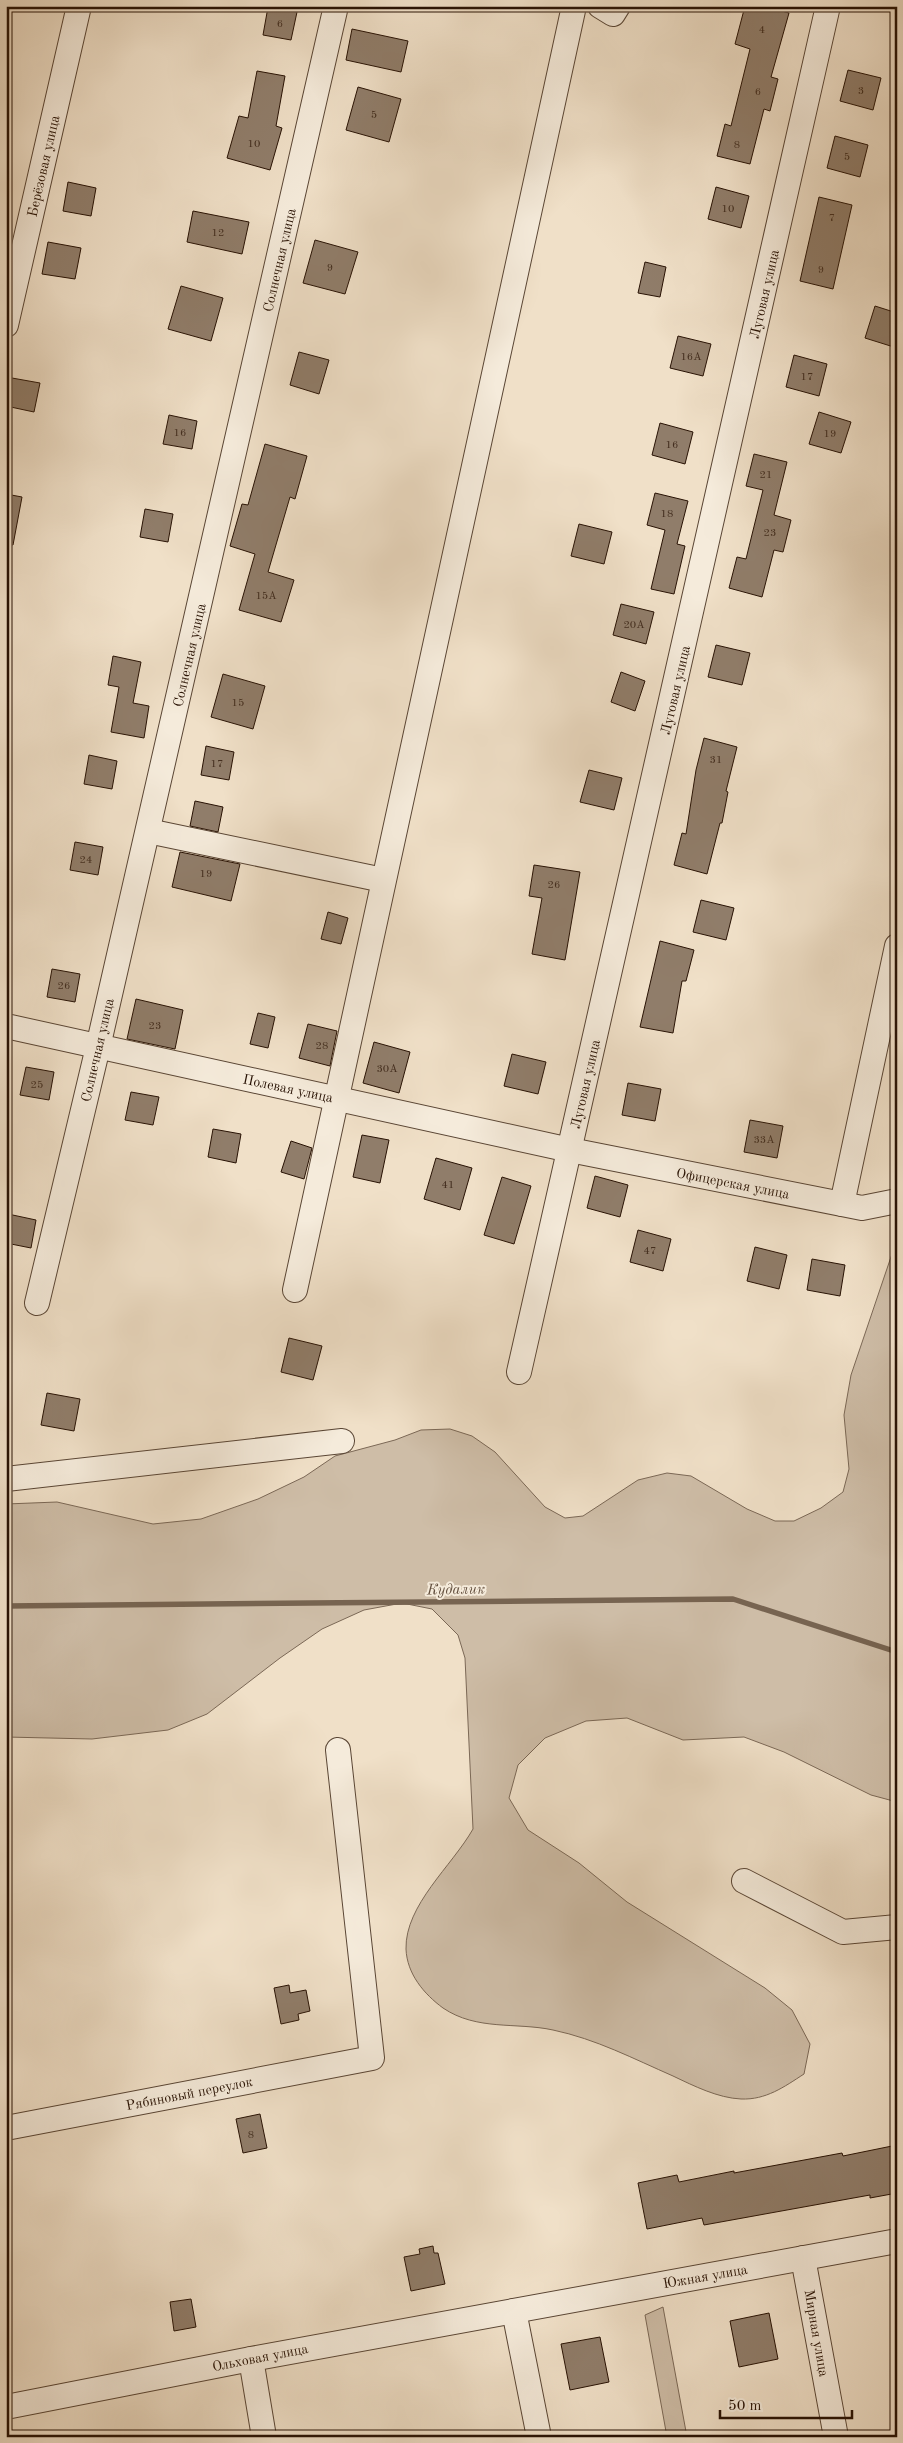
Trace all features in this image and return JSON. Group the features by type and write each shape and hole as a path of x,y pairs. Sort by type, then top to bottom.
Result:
{"street":[{"name":"Берёзовая улица","path":"6,325 79,6"},
{"name":"Солнечная улица","path":"37,1303 148,831 336,6"},
{"path":"295,1290 574,6"},
{"path":"600,6 612,14 618,6"},
{"name":"Луговая улица","path":"519,1372 828,6"},
{"path":"148,831 384,880"},
{"path":"842,1204 897,946"},
{"name":"Полевая улица","path":"6,1026 570,1150"},
{"name":"Офицерская улица","path":"570,1150 862,1208 897,1200"},
{"path":"6,1479 342,1442"},
{"name":"Рябиновый переулок","path":"6,2128 372,2058 338,1750"},
{"path":"744,1880 843,1932 897,1927"},
{"name":"Южная улица","path":"514,2311 897,2241"},
{"name":"Мирная улица","path":"803,2258 836,2437"},
{"path":"514,2311 539,2437"},
{"name":"Ольховая улица","path":"6,2407 251,2359 514,2311"},
{"path":"251,2359 264,2437"}],"shaded area":[{"path":"897,1244 897,1802 871,1795 784,1752 744,1737 683,1740 627,1718 586,1721 545,1738 518,1765 509,1798 528,1830 579,1863 627,1902 765,1988 792,2010 810,2044 804,2074 782,2088 767,2095 750,2099 732,2098 715,2094 614,2050 569,2034 539,2028 497,2025 469,2020 443,2008 423,1990 413,1975 407,1958 408,1933 421,1901 473,1829 465,1658 458,1635 432,1609 402,1603 364,1610 322,1629 280,1658 207,1714 168,1730 92,1739 6,1737 6,1504 57,1502 153,1524 201,1519 258,1499 304,1477 335,1456 395,1440 421,1430 450,1429 472,1436 495,1452 545,1507 565,1518 583,1516 638,1480 667,1473 691,1476 747,1509 775,1521 794,1521 821,1508 843,1492 849,1469 844,1415 851,1375 894,1248"},
{"path":"663,2307 687,2437 667,2437 645,2315"}],"building":[{"path":"745,6 764,6 789,13 771,77 778,79 770,111 764,109 750,164 717,156 725,124 731,126 750,49 735,44"},
{"path":"268,7 297,12 291,40 263,35"},
{"path":"352,29 408,41 401,72 346,60"},
{"path":"848,70 881,78 873,110 840,101"},
{"path":"257,71 285,76 276,126 282,128 270,170 227,158 239,116 248,118"},
{"path":"358,87 401,99 389,142 346,130"},
{"path":"835,136 868,145 860,177 827,168"},
{"path":"68,182 96,188 91,216 63,211"},
{"path":"716,187 749,196 741,228 708,219"},
{"path":"819,197 852,205 833,289 800,281"},
{"path":"193,211 249,222 242,254 187,242"},
{"path":"315,240 358,252 345,294 303,283"},
{"path":"48,242 81,248 75,279 42,274"},
{"path":"645,262 666,267 660,297 638,293"},
{"path":"181,286 223,298 211,341 168,329"},
{"path":"875,306 897,313 897,348 865,338"},
{"path":"678,336 711,344 703,376 670,368"},
{"path":"299,352 329,360 319,394 290,385"},
{"path":"794,355 827,364 819,396 786,387"},
{"path":"12,378 40,383 34,412 6,406"},
{"path":"819,412 851,422 841,453 809,444"},
{"path":"169,415 197,421 192,449 163,444"},
{"path":"660,423 693,432 685,464 652,455"},
{"path":"265,444 307,456 295,499 290,497 268,572 294,580 281,622 239,610 255,554 230,546 242,504 248,505"},
{"path":"754,454 787,462 774,515 791,520 783,552 774,550 762,597 729,588 737,557 746,559 763,490 746,486"},
{"path":"655,493 688,501 677,544 685,546 674,594 651,589 665,530 647,525"},
{"path":"6,494 22,497 13,545 6,544"},
{"path":"145,509 173,514 168,542 140,537"},
{"path":"579,524 612,532 604,564 571,556"},
{"path":"621,604 654,612 646,644 613,635"},
{"path":"716,645 750,653 742,685 708,677"},
{"path":"113,656 141,662 133,703 149,706 144,738 111,732 119,687 108,685"},
{"path":"621,672 645,681 635,711 611,702"},
{"path":"223,674 265,686 253,729 211,717"},
{"path":"704,738 737,747 726,791 728,792 722,823 720,823 707,874 674,865 682,833 686,834 696,770"},
{"path":"206,746 234,752 229,780 201,775"},
{"path":"89,755 117,761 112,789 84,784"},
{"path":"589,770 622,778 614,810 580,802"},
{"path":"195,801 223,807 218,832 190,826"},
{"path":"75,842 103,847 98,875 70,870"},
{"path":"180,852 240,864 231,901 172,887"},
{"path":"534,865 580,872 565,960 532,954 542,898 529,896"},
{"path":"701,900 734,908 726,940 693,932"},
{"path":"328,912 348,918 341,944 321,939"},
{"path":"660,941 694,950 686,981 682,981 673,1033 640,1027"},
{"path":"52,969 80,974 75,1002 47,997"},
{"path":"136,999 183,1010 175,1049 127,1039"},
{"path":"258,1013 275,1017 268,1048 250,1044"},
{"path":"308,1024 337,1031 330,1066 299,1058"},
{"path":"374,1042 410,1052 399,1093 363,1083"},
{"path":"512,1054 546,1062 538,1094 504,1086"},
{"path":"26,1067 54,1072 49,1100 20,1095"},
{"path":"628,1083 661,1089 655,1121 622,1115"},
{"path":"131,1092 159,1097 153,1125 125,1120"},
{"path":"750,1120 783,1126 777,1158 744,1152"},
{"path":"213,1129 241,1134 236,1163 208,1157"},
{"path":"362,1135 389,1140 380,1183 353,1177"},
{"path":"291,1141 312,1148 304,1179 281,1172"},
{"path":"436,1158 472,1168 460,1210 424,1199"},
{"path":"595,1176 628,1185 620,1217 587,1208"},
{"path":"502,1177 531,1186 514,1244 484,1235"},
{"path":"8,1214 36,1220 31,1248 6,1243"},
{"path":"638,1230 671,1239 663,1271 630,1262"},
{"path":"755,1247 787,1255 779,1289 747,1281"},
{"path":"812,1259 845,1265 840,1296 807,1290"},
{"path":"289,1338 322,1346 313,1380 281,1372"},
{"path":"47,1393 80,1399 74,1431 41,1425"},
{"path":"289,1985 290,1993 306,1990 310,2011 298,2014 299,2020 281,2024 274,1988"},
{"path":"260,2114 267,2148 243,2153 236,2119"},
{"path":"897,2145 897,2193 870,2198 870,2195 704,2225 702,2218 647,2229 638,2183 677,2175 679,2182 842,2153 843,2156"},
{"path":"433,2246 434,2253 438,2253 445,2284 411,2291 404,2257 420,2254 419,2249"},
{"path":"191,2299 196,2327 174,2331 170,2302"},
{"path":"769,2313 778,2359 739,2367 730,2321"},
{"path":"600,2337 609,2382 570,2390 561,2344"}],"waterway":[{"name":"Кудалик","path":"6,1606 733,1599 897,1652"}]}
